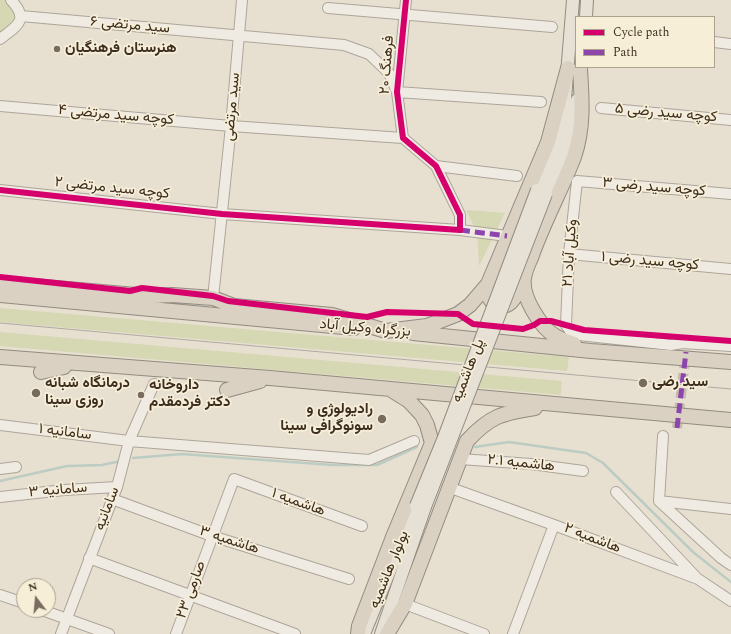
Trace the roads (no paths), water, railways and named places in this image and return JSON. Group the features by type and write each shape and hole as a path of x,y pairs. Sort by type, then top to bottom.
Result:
{"highway":[{"path":"0,282 147,296 172,295 213,298 234,306 332,315 386,331 427,326 458,314 470,305 488,284 548,142 576,68"},
{"path":"488,284 488,294 491,300 497,305 503,306 510,303 524,279 534,247 574,157 580,137 582,114 576,68"},
{"path":"524,279 527,298 535,315 545,327 556,337 591,351"},
{"name":"بزرگراه وکیل آباد","path":"0,295 591,351 731,362"},
{"path":"0,357 270,378 731,420"},
{"path":"41,372 79,363"},
{"path":"227,390 270,378"},
{"path":"391,390 409,401 422,415 427,425 432,443"},
{"path":"387,634 405,604 448,487 467,441 478,429 494,418 508,412 556,404"},
{"path":"358,634 359,626 390,544 432,443 440,433 446,430 458,432 467,441"}],"main road":[{"name":"پل هاشمیه","path":"573,0 575,45"},
{"path":"586,16 587,0"},
{"name":"پل هاشمیه","path":"421,507 541,192 564,151 575,114 576,68"},
{"name":"بولوار هاشمیه","path":"364,634 421,507"},
{"name":"بولوار هاشمیه","path":"380,634 421,507"}],"street":[{"path":"0,39 17,25 21,16 19,9 11,0"},
{"name":"سید مرتضی","path":"213,298 231,126 242,0"},
{"name":"فرهنگ ۲۰","path":"403,138 397,92 406,0"},
{"path":"328,8 404,16 552,27"},
{"name":"سید مرتضی ۶","path":"21,16 344,45 369,54 389,73 397,92"},
{"path":"715,42 731,44"},
{"path":"397,92 541,102"},
{"name":"کوچه سید مرتضی ۴","path":"0,106 231,126 403,138"},
{"name":"کوچه سید رضی ۵","path":"601,108 731,120"},
{"path":"403,138 436,166 460,215 460,230"},
{"path":"436,166 517,176"},
{"name":"کوچه سید رضی ۳","path":"576,181 731,194"},
{"name":"۲۱ وکیل آباد","path":"576,181 569,254 566,325 570,331 579,336 671,345 682,343 731,346"},
{"name":"کوچه سید مرتضی ۲","path":"0,190 222,214 460,230 507,236"},
{"name":"کوچه سید رضی ۱","path":"569,254 731,269"},
{"name":"سامانیه","path":"61,634 117,487 129,440 154,384"},
{"name":"سامانیه ۱","path":"0,425 129,440 369,460 414,441"},
{"path":"659,501 663,436"},
{"name":"هاشمیه ۲.۱","path":"460,458 531,464 583,471"},
{"path":"0,469 16,467"},
{"name":"هاشمیه ۱","path":"234,479 362,526"},
{"name":"صارمی ۲۳","path":"176,634 234,479"},
{"name":"سامانیه ۳","path":"0,497 64,490 117,487"},
{"name":"هاشمیه ۲","path":"448,487 698,579 731,601"},
{"path":"616,492 698,579"},
{"name":"هاشمیه ۳","path":"112,499 212,536 349,578"},
{"path":"659,501 731,509"},
{"path":"659,501 721,558 731,565"},
{"path":"513,634 554,525"},
{"path":"89,558 294,634"},
{"path":"0,595 16,601"},
{"path":"405,604 484,634"},
{"path":"56,615 109,634"}],"waterway":[{"path":"475,447 509,442 586,453 603,463 693,552 731,582"},
{"path":"133,458 182,454 332,465 377,465 417,447"},
{"path":"0,481 67,466 102,465 121,461"}],"tunnel":[{"path":"677,428 686,352"}],"tram line":[{"path":"0,323 731,389"}],"place":[{"name":"هنرستان فرهنگیان","path":"57,49"},
{"name":"سید رضی","path":"643,383"},
{"name":"درمانگاه شبانه روزی سینا","path":"36,393"},
{"name":"داروخانه دكتر فردمقدم","path":"141,395"},
{"name":"رادیولوژی و سونوگرافی سینا","path":"382,419"}]}
